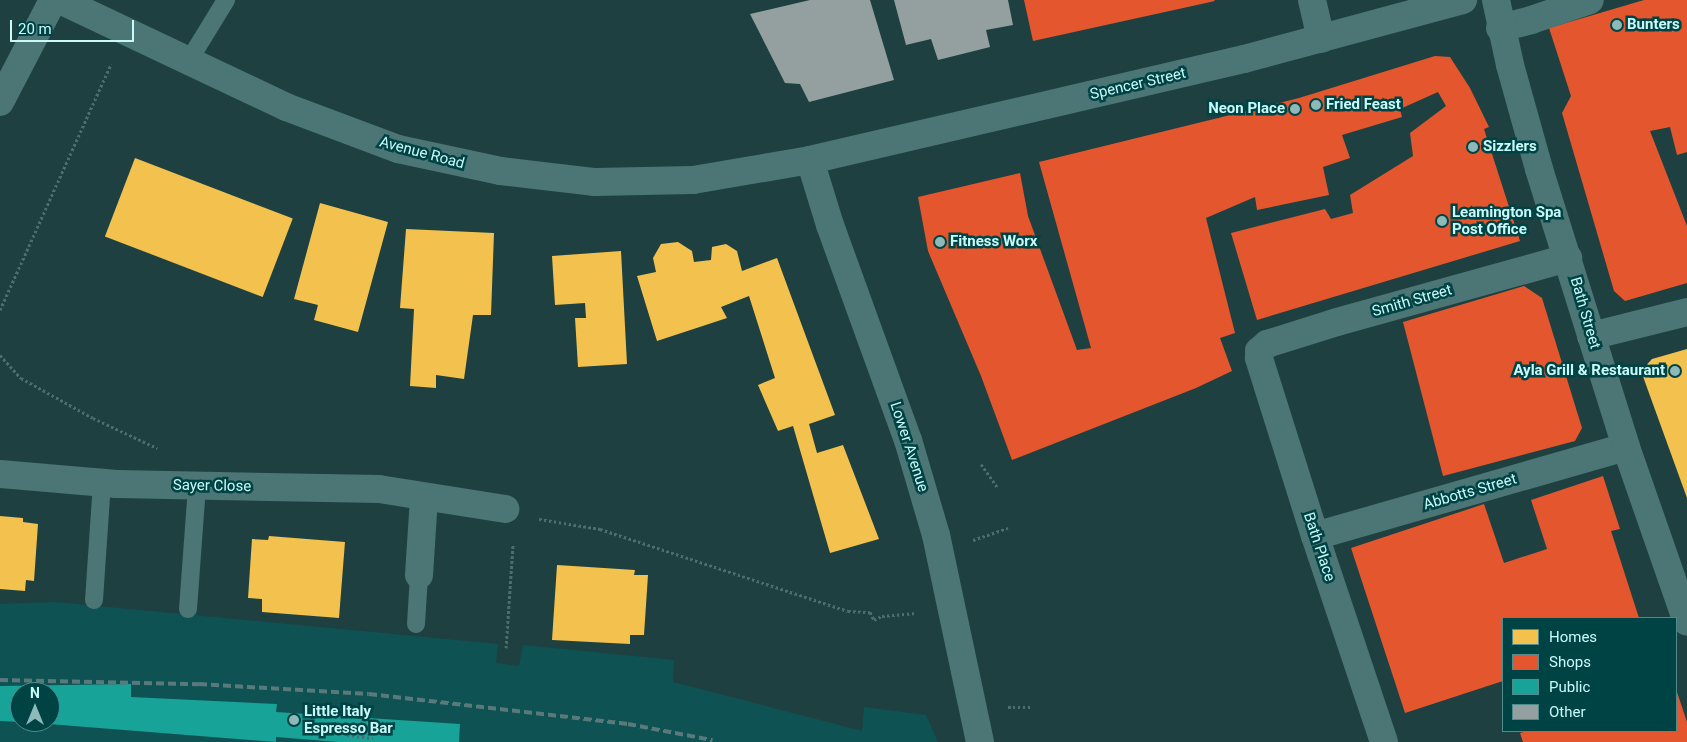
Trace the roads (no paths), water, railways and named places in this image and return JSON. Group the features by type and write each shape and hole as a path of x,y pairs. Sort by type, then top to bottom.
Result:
{"street":[{"path":"0,102 53,0"},
{"name":"Avenue Road","path":"60,0 286,107 398,149 470,166 530,176 595,182 693,180 810,160"},
{"path":"1312,0 1321,39"},
{"name":"Spencer Street","path":"810,160 1321,39 1463,0"},
{"name":"Bath Street","path":"1496,0 1500,28 1539,169 1626,446 1687,622"},
{"path":"1500,28 1531,20 1590,0"},
{"name":"Lower Avenue","path":"810,160 824,211 908,440 936,536 980,742"},
{"name":"Smith Street","path":"1259,351 1267,344 1337,322 1568,258"},
{"path":"1591,336 1687,312"},
{"name":"Bath Place","path":"1259,351 1259,358 1315,536 1384,742"},
{"name":"Abbotts Street","path":"1315,536 1626,446"},
{"name":"Sayer Close","path":"0,474 102,483 379,489 505,509"},
{"path":"419,575 424,497"}],"lane":[{"path":"188,62 226,0"},
{"path":"94,600 102,483"},
{"path":"188,609 197,486"},
{"path":"416,624 419,575"}],"railway":[{"path":"0,680 199,684 369,694 628,724 712,740"}],"place":[{"name":"Bunters","path":"1617,25"},
{"name":"Fried Feast","path":"1316,105"},
{"name":"Neon Place","path":"1295,109"},
{"name":"Sizzlers","path":"1473,147"},
{"name":"Leamington Spa Post Office","path":"1442,221"},
{"name":"Fitness Worx","path":"940,242"},
{"name":"Ayla Grill & Restaurant","path":"1675,371"},
{"name":"Little Italy Espresso Bar","path":"294,720"}]}
